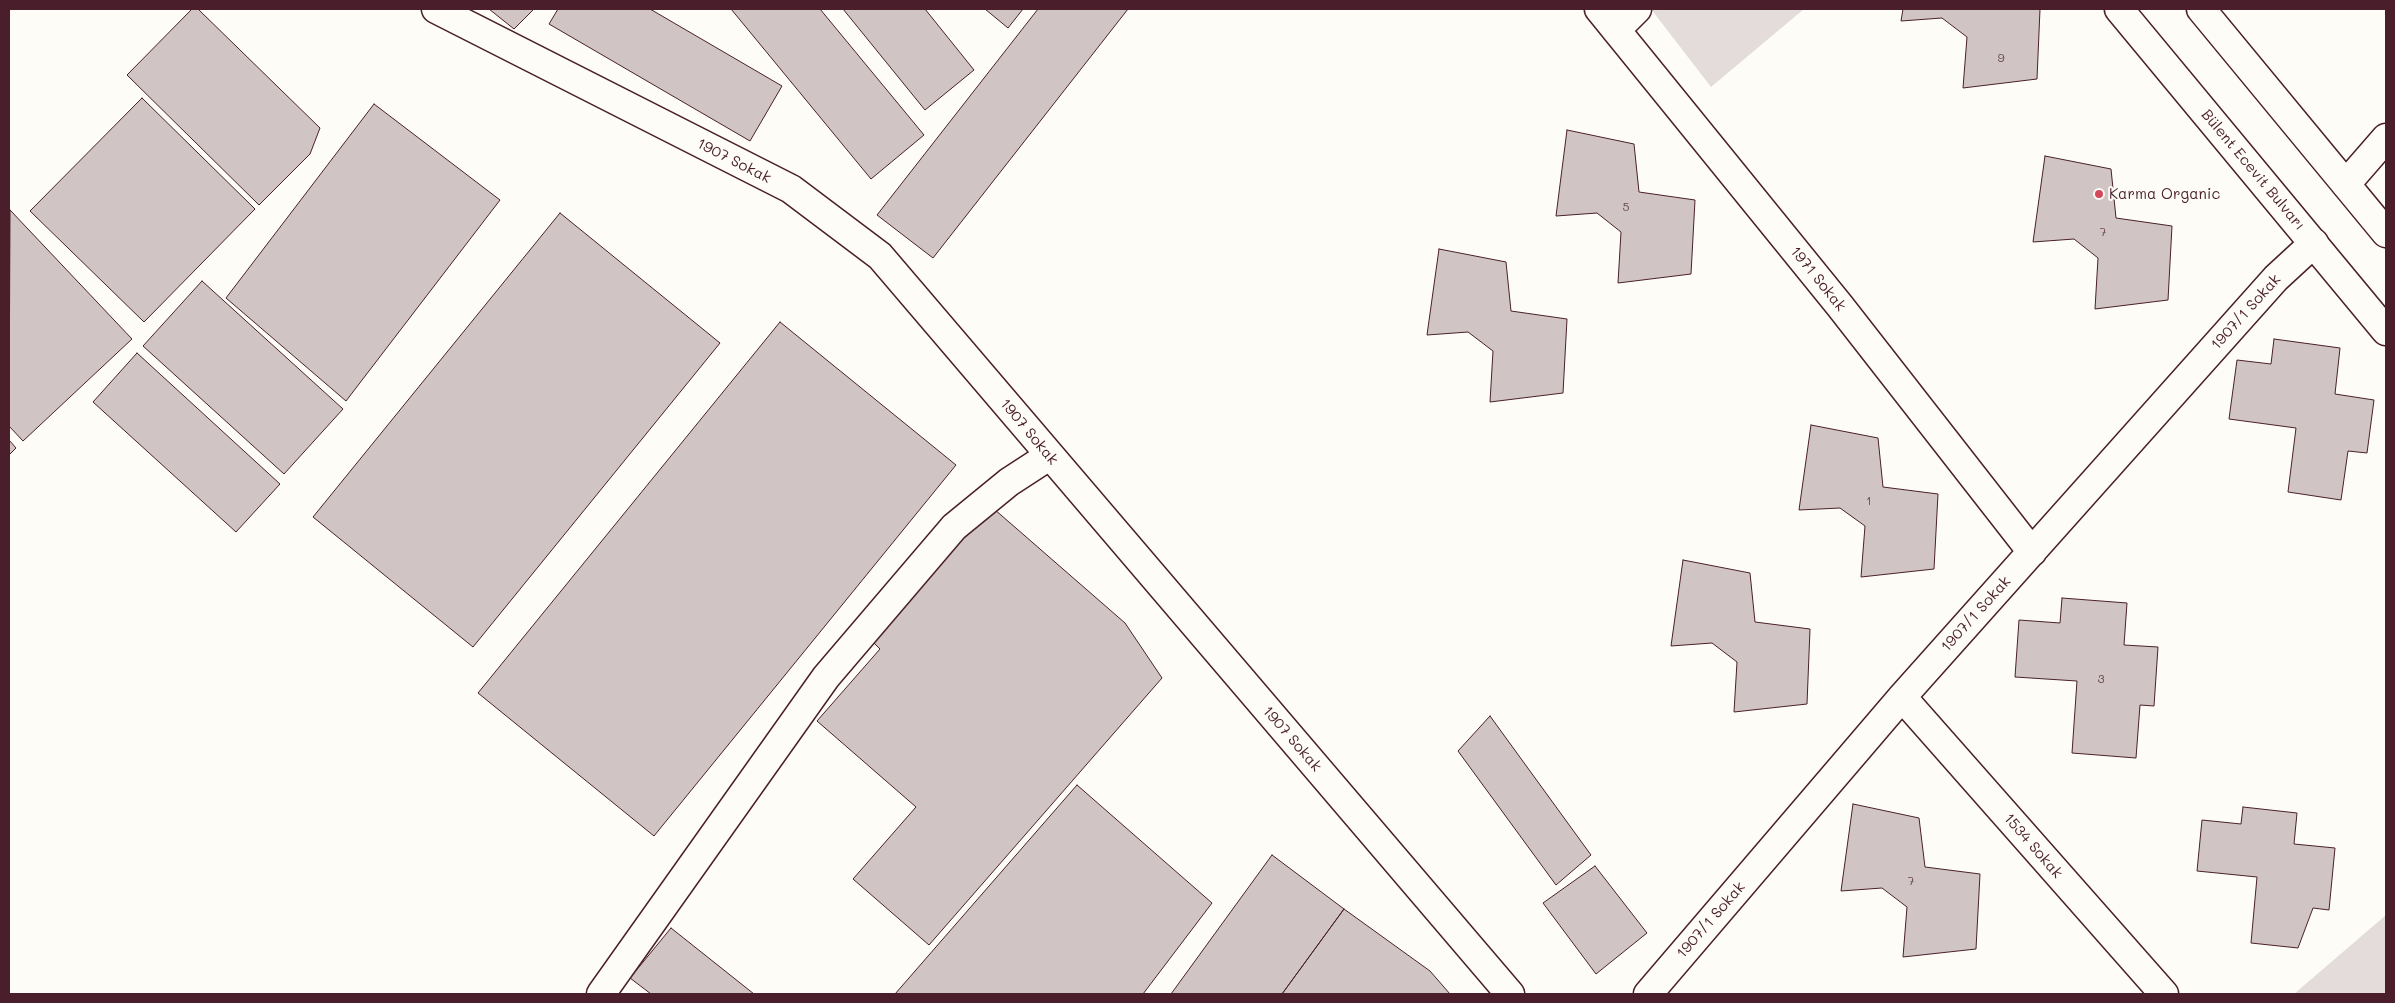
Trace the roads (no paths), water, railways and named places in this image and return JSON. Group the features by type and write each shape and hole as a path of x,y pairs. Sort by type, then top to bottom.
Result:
{"street":[{"name":"1907 Sokak","path":"436,9 791,189 880,256 1510,994"},
{"name":"1971 Sokak","path":"1599,9 1840,306 2032,552"},
{"path":"1616,30 1637,9"},
{"name":"Bülent Ecevit Bulvarı","path":"2120,9 2386,330"},
{"path":"2201,9 2386,233"},
{"path":"2346,184 2386,138"},
{"name":"1907/1 Sokak","path":"1648,994 1902,697 2276,278 2314,243"},
{"path":"601,994 826,677 954,527 1009,482 1049,456"},
{"name":"1534 Sokak","path":"1902,697 2164,994"}],"place":[{"name":"Karma Organic","path":"2099,194"}]}
